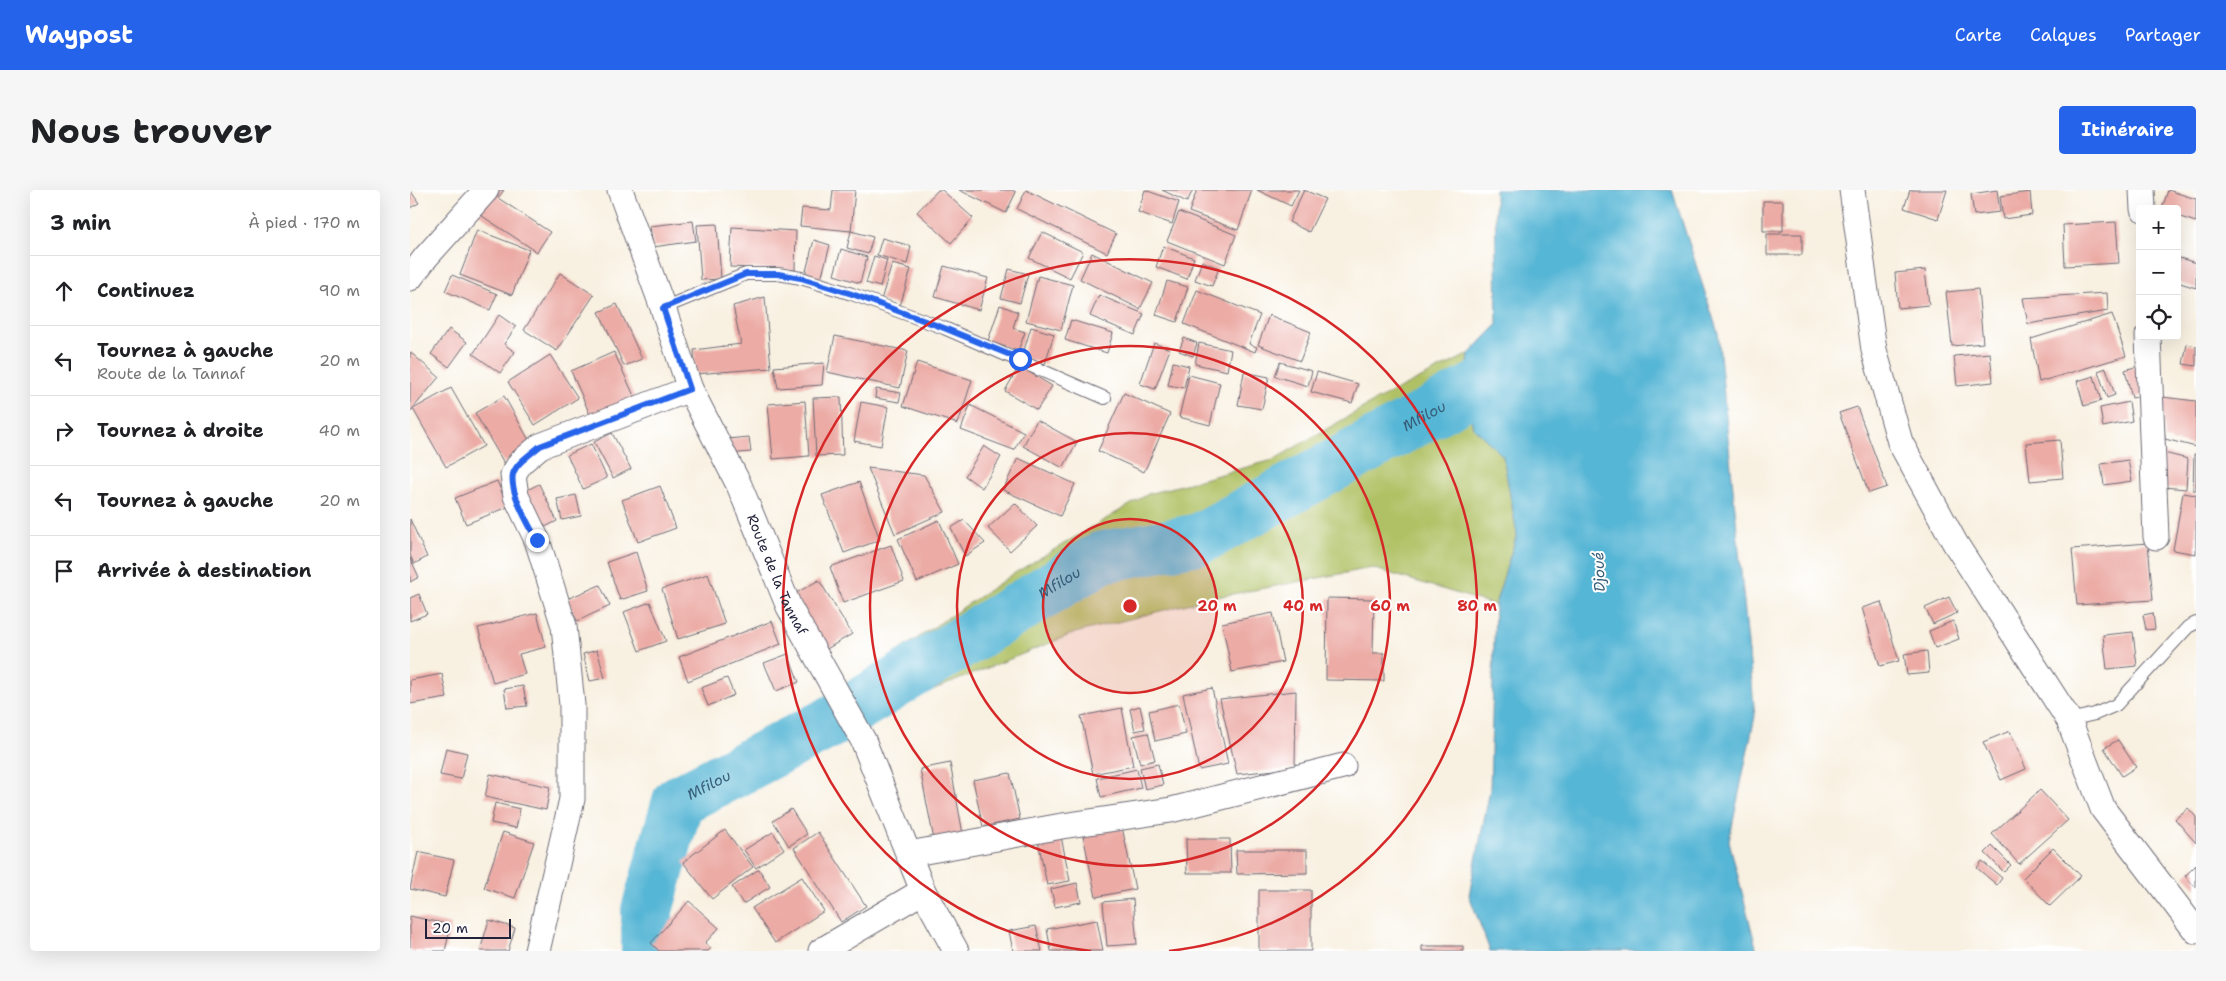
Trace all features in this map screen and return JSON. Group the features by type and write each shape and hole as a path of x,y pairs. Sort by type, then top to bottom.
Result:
{"street":[{"path":"410,278 426,257 486,190"},
{"name":"Route de la Tannaf","path":"620,190 690,389 739,485 789,607 863,740 923,891 956,951"},
{"path":"1852,190 1874,350 1900,442 1955,543 2069,720 2103,810 2196,931"},
{"path":"2142,190 2143,205"},
{"path":"2148,340 2156,537"},
{"path":"537,951 572,799 572,705 564,626 537,540 516,496 513,475 520,463 540,446 690,389"},
{"path":"909,854 1062,826 1171,810 1343,766"},
{"path":"821,951 923,891"}],"lane":[{"path":"663,308 746,274 778,274 801,278 852,294 944,328 1105,398"},
{"path":"2069,720 2095,714 2116,705 2188,627 2196,623"}],"green space":[{"path":"1469,354 1465,395 1473,427 1503,456 1517,534 1495,605 1372,568 1211,598 1075,633 870,715 855,680 1013,574 1148,494 1273,460 1375,401"}],"water":[{"name":"Djoué","path":"1495,190 1672,190 1718,333 1755,716 1729,841 1757,951 1490,951 1469,895 1490,790 1495,605 1517,534 1503,456 1473,427 1465,395 1469,354 1497,325"}],"building":[{"path":"410,190 419,203 410,208"},
{"path":"491,190 504,190 498,198 550,232 537,252 476,212"},
{"path":"833,190 855,190 851,231 800,226 802,208 831,210"},
{"path":"938,190 942,190 973,218 951,243 917,212"},
{"path":"959,190 1012,190 1016,192 1006,213"},
{"path":"1026,190 1116,234 1107,253 1017,209"},
{"path":"1145,190 1179,202 1172,224 1138,212"},
{"path":"1162,190 1193,190 1187,202"},
{"path":"1197,190 1252,190 1238,230 1189,212"},
{"path":"1257,190 1299,190 1291,206"},
{"path":"1304,190 1325,199 1309,232 1289,222"},
{"path":"1910,190 1947,190 1938,219 1904,208"},
{"path":"1997,190 2000,212 1974,215 1971,194"},
{"path":"2168,190 2196,199 2196,222 2181,217 2181,205 2163,205"},
{"path":"2030,192 2032,215 2003,219 2000,196"},
{"path":"1763,201 1783,201 1783,231 1763,231"},
{"path":"1179,212 1236,235 1225,264 1167,241"},
{"path":"693,221 696,241 653,247 650,226"},
{"path":"2116,222 2119,263 2065,266 2063,225"},
{"path":"717,224 721,279 701,280 697,225"},
{"path":"732,227 796,231 795,270 730,267"},
{"path":"477,230 529,250 512,295 460,275"},
{"path":"851,231 873,237 868,254 847,248"},
{"path":"1042,232 1083,252 1070,278 1029,258"},
{"path":"1767,234 1802,234 1802,255 1767,255"},
{"path":"882,238 911,246 907,264 877,255"},
{"path":"814,240 830,245 820,283 804,279"},
{"path":"1163,246 1194,258 1187,279 1156,267"},
{"path":"841,249 867,257 860,283 834,275"},
{"path":"1092,253 1153,283 1140,309 1080,279"},
{"path":"874,256 887,260 880,287 866,283"},
{"path":"2181,258 2196,263 2196,288 2181,283"},
{"path":"1202,261 1219,268 1212,286 1195,280"},
{"path":"892,264 911,269 900,306 881,300"},
{"path":"944,266 988,278 979,310 935,297"},
{"path":"1009,269 1028,274 1020,303 1001,298"},
{"path":"1925,270 1929,305 1898,308 1895,273"},
{"path":"560,273 594,295 557,351 524,330"},
{"path":"452,275 497,294 490,310 445,291"},
{"path":"1038,276 1073,285 1061,330 1026,321"},
{"path":"1167,281 1188,287 1177,322 1156,315"},
{"path":"1978,289 1983,343 1952,346 1946,292"},
{"path":"1197,290 1260,315 1249,344 1257,347 1255,352 1184,324"},
{"path":"2107,293 2108,311 2028,324 2023,298"},
{"path":"1099,295 1144,314 1135,335 1090,316"},
{"path":"765,297 771,368 695,374 694,350 741,344 733,306"},
{"path":"617,304 642,359 624,366 599,312"},
{"path":"1000,305 1018,312 1013,328 1025,332 1018,351 988,341"},
{"path":"2112,314 2126,356 2039,382 2031,339"},
{"path":"499,315 516,327 504,344 515,352 500,373 473,354"},
{"path":"1269,315 1311,332 1300,361 1258,345"},
{"path":"1071,320 1113,333 1107,353 1065,340"},
{"path":"1031,327 1054,334 1045,364 1022,357"},
{"path":"449,329 467,342 449,367 431,354"},
{"path":"835,336 908,351 900,388 827,372"},
{"path":"1184,338 1197,343 1193,356 1179,351"},
{"path":"1154,343 1170,349 1155,389 1140,384"},
{"path":"1199,343 1231,350 1227,371 1195,364"},
{"path":"2187,344 2196,346 2196,366 2183,364"},
{"path":"410,352 439,377 410,412"},
{"path":"614,352 635,398 591,417 571,371"},
{"path":"1990,353 1993,382 1957,386 1954,356"},
{"path":"550,355 578,398 535,425 508,382"},
{"path":"917,362 972,380 958,424 903,406"},
{"path":"1173,362 1189,366 1184,388 1168,385"},
{"path":"1280,362 1312,371 1308,386 1275,376"},
{"path":"824,363 822,385 778,388 774,367"},
{"path":"1019,366 1052,386 1037,410 1005,391"},
{"path":"2138,366 2146,395 2132,398 2125,370"},
{"path":"2106,368 2115,395 2107,398 2098,371"},
{"path":"1244,372 1269,377 1262,409 1238,405"},
{"path":"1317,372 1358,384 1352,403 1311,392"},
{"path":"1189,375 1220,383 1210,425 1179,417"},
{"path":"2094,376 2101,401 2084,406 2077,381"},
{"path":"451,388 484,446 446,467 413,409"},
{"path":"876,389 901,393 899,402 875,398"},
{"path":"1124,393 1170,414 1144,472 1098,451"},
{"path":"504,396 533,447 504,463 475,413"},
{"path":"841,397 843,455 816,456 813,398"},
{"path":"2162,397 2196,401 2196,447 2165,439"},
{"path":"805,401 809,456 773,459 768,404"},
{"path":"861,402 888,407 881,446 854,441"},
{"path":"2129,402 2132,421 2103,427 2100,408"},
{"path":"970,405 1024,432 1014,450 961,430"},
{"path":"1857,407 1887,487 1869,493 1839,413"},
{"path":"1037,420 1077,442 1063,468 1023,446"},
{"path":"612,433 631,469 613,478 594,442"},
{"path":"749,437 751,452 728,454 727,439"},
{"path":"2060,440 2063,478 2030,481 2026,443"},
{"path":"591,444 607,478 583,489 567,455"},
{"path":"984,446 1001,457 982,488 965,476"},
{"path":"2160,452 2188,459 2186,489 2163,487"},
{"path":"2194,454 2196,454 2196,490 2193,490"},
{"path":"1018,458 1075,484 1060,516 1003,490"},
{"path":"2128,460 2132,481 2104,485 2101,464"},
{"path":"868,468 924,475 945,512 895,534"},
{"path":"497,481 508,507 466,524 455,498"},
{"path":"859,482 880,540 844,553 822,495"},
{"path":"539,484 557,521 543,528 525,491"},
{"path":"660,486 676,528 638,542 622,500"},
{"path":"2183,493 2196,495 2196,554 2173,550"},
{"path":"576,495 581,516 562,520 557,499"},
{"path":"1015,503 1037,526 1010,551 988,528"},
{"path":"410,519 427,557 414,564 410,555"},
{"path":"939,520 958,564 917,582 898,539"},
{"path":"964,520 985,543 965,556 951,528"},
{"path":"2148,543 2153,600 2077,605 2072,549"},
{"path":"891,545 904,581 843,603 830,567"},
{"path":"636,552 648,591 620,600 607,562"},
{"path":"410,558 419,577 410,582"},
{"path":"708,574 725,624 678,639 662,589"},
{"path":"819,580 852,634 825,650 791,596"},
{"path":"600,585 610,606 577,621 567,599"},
{"path":"419,594 427,614 410,621 410,598"},
{"path":"1949,597 1957,613 1933,624 1925,608"},
{"path":"1327,598 1374,599 1373,653 1384,653 1384,681 1326,680"},
{"path":"650,602 666,641 639,651 624,612"},
{"path":"1881,602 1899,661 1880,666 1862,608"},
{"path":"537,613 546,647 519,654 525,674 493,683 478,628"},
{"path":"1273,613 1283,662 1232,672 1222,623"},
{"path":"2153,613 2155,629 2146,630 2143,615"},
{"path":"772,621 781,644 688,681 679,657"},
{"path":"1953,621 1959,639 1935,648 1929,631"},
{"path":"2133,632 2137,666 2107,669 2103,635"},
{"path":"597,650 605,678 590,681 583,654"},
{"path":"1927,651 1929,673 1907,675 1904,654"},
{"path":"788,654 799,682 776,691 764,663"},
{"path":"442,674 447,698 410,704 410,680"},
{"path":"727,678 734,695 708,706 701,688"},
{"path":"523,686 527,706 507,708 504,689"},
{"path":"1212,688 1228,764 1199,770 1183,694"},
{"path":"1296,691 1295,768 1237,774 1220,699"},
{"path":"1179,704 1186,734 1155,741 1149,711"},
{"path":"1140,706 1145,729 1135,731 1130,709"},
{"path":"1122,708 1133,766 1093,774 1081,716"},
{"path":"2010,731 2026,769 2001,780 1983,742"},
{"path":"1148,733 1155,760 1140,764 1133,736"},
{"path":"2118,740 2136,767 2122,776 2104,748"},
{"path":"446,748 467,753 461,779 440,775"},
{"path":"950,763 963,834 934,840 920,769"},
{"path":"1158,764 1163,785 1145,789 1140,768"},
{"path":"1137,769 1141,788 1101,797 1097,778"},
{"path":"1010,773 1020,819 983,827 973,780"},
{"path":"490,774 550,787 546,810 485,797"},
{"path":"2040,790 2068,820 2019,864 1992,834"},
{"path":"495,803 520,809 516,828 491,823"},
{"path":"2188,808 2196,817 2196,843 2175,819"},
{"path":"791,809 807,834 789,846 773,821"},
{"path":"1121,822 1135,889 1096,897 1082,830"},
{"path":"725,830 753,867 712,899 683,862"},
{"path":"1060,831 1070,881 1047,885 1037,836"},
{"path":"503,832 534,842 515,898 484,888"},
{"path":"773,832 784,849 756,868 744,850"},
{"path":"818,832 866,906 841,922 794,848"},
{"path":"1186,839 1230,839 1231,873 1187,873"},
{"path":"1992,846 2011,865 2004,872 1985,853"},
{"path":"2053,848 2081,876 2050,906 2023,878"},
{"path":"1236,850 1307,850 1307,873 1237,874"},
{"path":"418,852 454,860 445,897 410,889"},
{"path":"1982,861 2002,878 1997,885 1977,868"},
{"path":"2196,865 2196,888 2185,876"},
{"path":"759,869 770,887 743,904 732,887"},
{"path":"802,877 824,911 775,943 752,908"},
{"path":"1077,883 1081,902 1055,907 1051,889"},
{"path":"1259,890 1311,890 1311,951 1259,951"},
{"path":"1133,899 1137,944 1107,946 1103,902"},
{"path":"689,901 719,928 705,943 711,948 708,951 659,951 651,943"},
{"path":"410,916 451,925 445,951 410,951"},
{"path":"489,920 515,928 508,951 480,951"},
{"path":"1097,920 1103,951 1051,951 1047,929"},
{"path":"1036,926 1042,951 1013,951 1009,931"},
{"path":"1422,946 1463,946 1463,951 1422,951"}],"waterway":[{"name":"Mfilou","path":"647,951 647,910 678,801 831,722 1102,557 1199,539 1529,359"}],"route":[{"path":"537,540 516,496 513,475 520,463 540,446 690,389 663,308 746,274 778,274 801,278 852,294 944,328 1020,359"}]}
